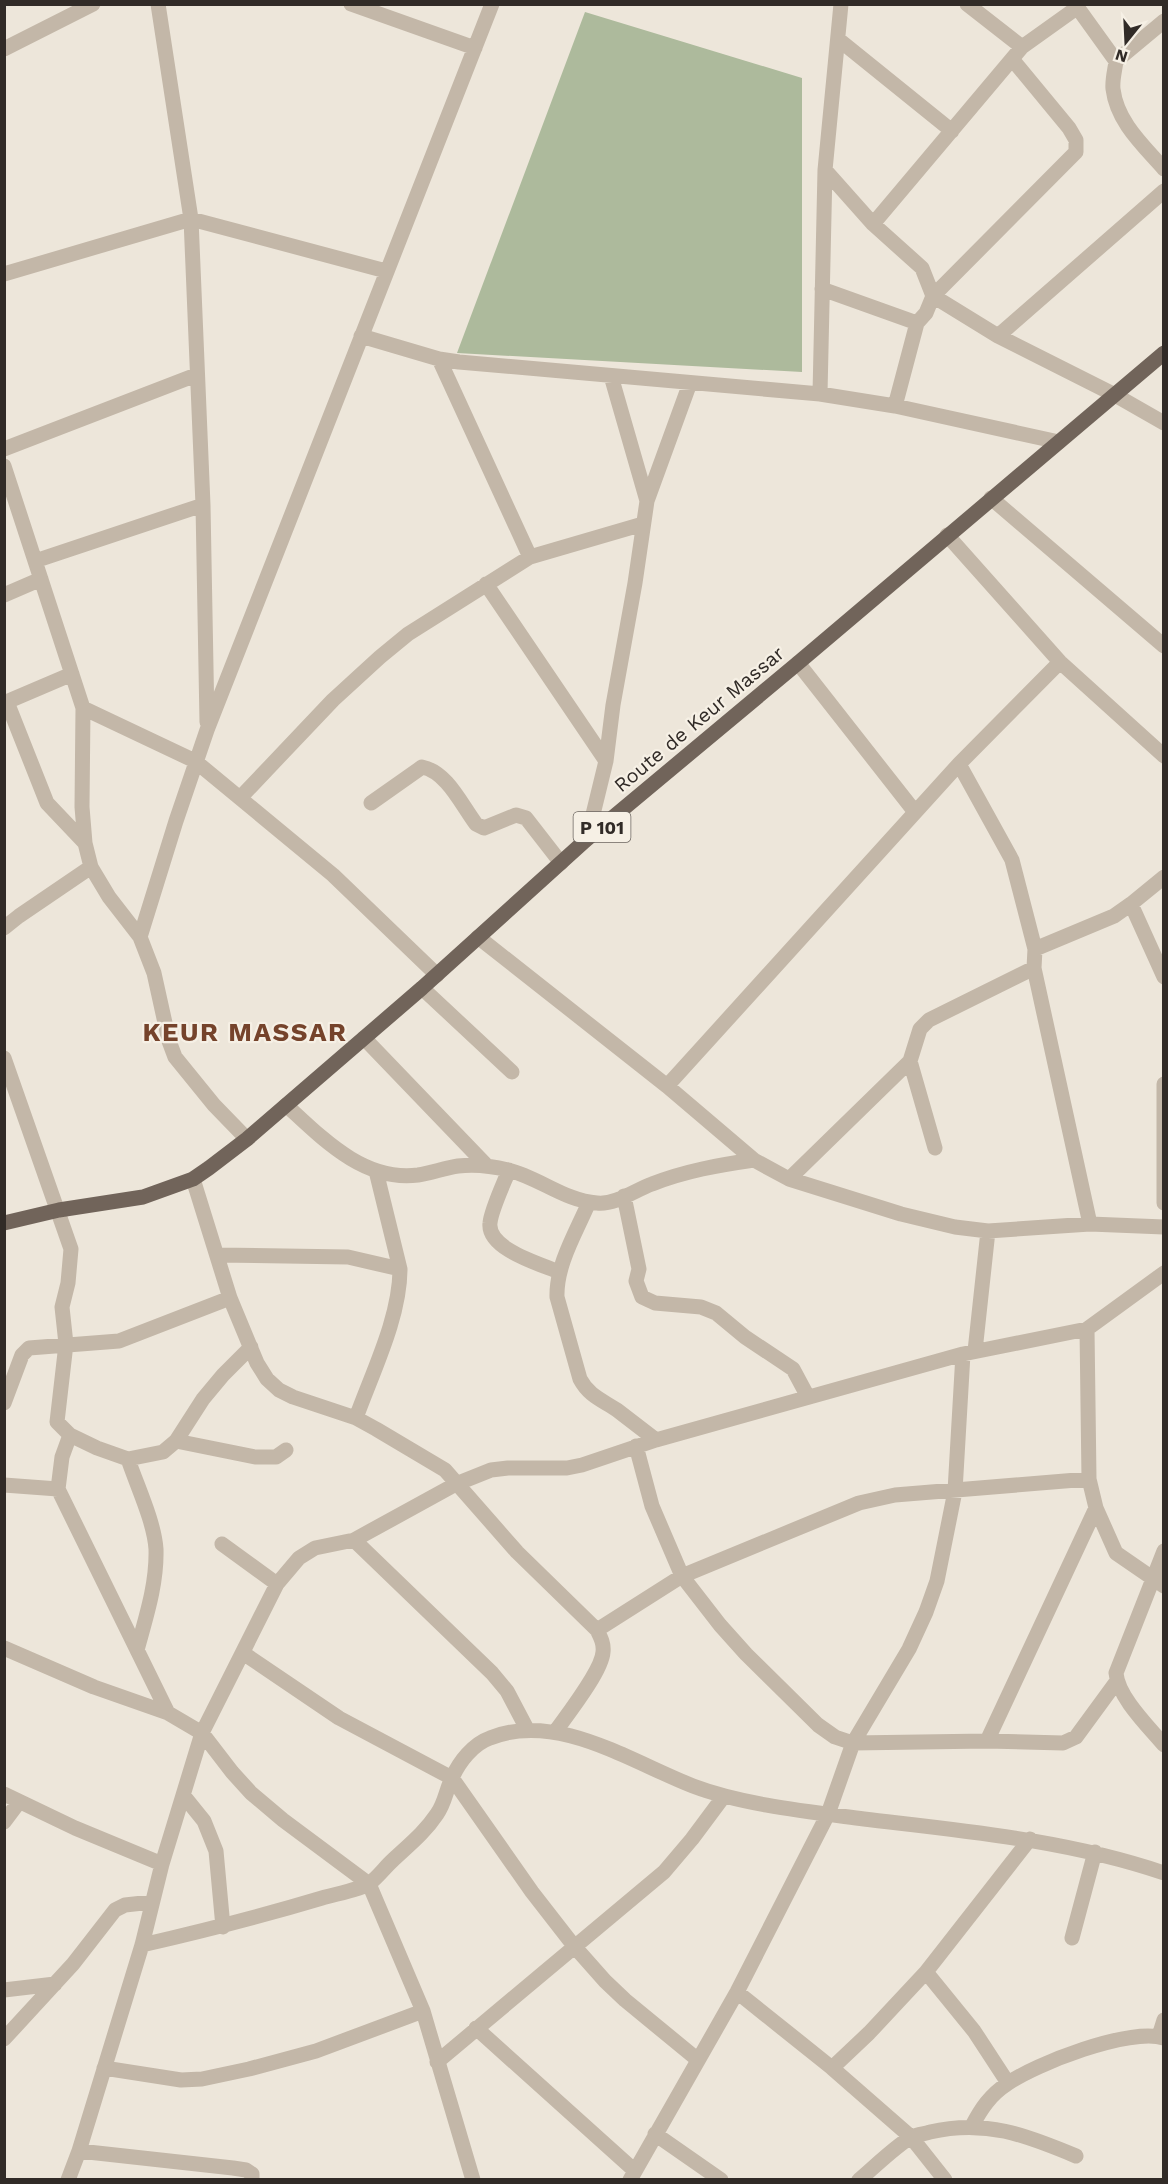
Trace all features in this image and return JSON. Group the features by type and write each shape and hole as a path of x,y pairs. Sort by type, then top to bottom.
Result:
{"main road":[{"name":"Route de Keur Massar","path":"4,1223 59,1210 143,1197 193,1179 247,1139 437,975 587,839 1164,353"}],"street":[{"path":"4,49 93,4"},
{"path":"158,4 191,219 202,505 207,730"},
{"path":"351,4 475,48"},
{"path":"140,937 195,761 492,4"},
{"path":"820,394 825,170 841,4"},
{"path":"895,406 917,323 926,314 933,296 1076,152 1076,140 1070,128 1017,53 967,4"},
{"path":"873,224 1017,53 1077,6 1116,61 1113,87 1122,117 1164,169"},
{"path":"1116,61 1164,21"},
{"path":"838,39 952,131"},
{"path":"825,170 873,224 922,268 933,296 998,336 1115,395 1164,423"},
{"path":"998,336 1164,191"},
{"path":"4,274 191,219 386,271"},
{"path":"822,289 917,323"},
{"path":"361,336 439,359 820,394 895,406 1059,442"},
{"path":"439,359 531,557"},
{"path":"4,449 196,375"},
{"path":"611,376 646,501"},
{"path":"587,839 606,761 646,501 690,383"},
{"path":"4,466 83,708 82,807 85,843 91,867 109,897 140,937 154,973 169,1041 176,1057 214,1105 247,1139"},
{"path":"992,498 1164,646"},
{"path":"35,561 202,505"},
{"path":"240,798 333,700 408,634 531,557 643,524"},
{"path":"947,535 1060,662 1164,756"},
{"path":"4,595 41,579"},
{"path":"486,584 606,761"},
{"path":"667,1086 959,764 1060,662"},
{"path":"798,663 915,812"},
{"path":"72,674 6,703 47,803 85,843"},
{"path":"83,708 195,761 333,875 437,975"},
{"path":"959,764 1012,860 1035,949 1034,968 1090,1224"},
{"path":"371,803 422,767 432,769 442,777 476,824 484,828 516,815 526,818 561,863"},
{"path":"4,928 91,867"},
{"path":"1035,949 1114,916 1164,877"},
{"path":"1131,904 1164,976"},
{"path":"478,937 667,1086 754,1160 789,1179 932,1223 988,1231 1090,1224 1164,1227"},
{"path":"789,1179 910,1061 920,1029 930,1020 1034,968"},
{"path":"422,988 512,1072"},
{"path":"364,1038 487,1166"},
{"path":"4,1058 71,1249 68,1283 62,1307 66,1344 57,1422 70,1435 128,1459 164,1452 176,1441 210,1391 252,1347"},
{"path":"910,1061 935,1148"},
{"path":"1164,1084 1164,1203"},
{"path":"286,1105 357,1164 376,1171 398,1176 417,1175 459,1166 487,1166 509,1170 597,1203 612,1202 652,1184 703,1167 754,1160"},
{"path":"509,1170 490,1223 491,1235 518,1256 559,1272"},
{"path":"356,1418 396,1303 400,1269 376,1171"},
{"path":"193,1179 230,1298 258,1363 267,1378 279,1390 293,1397 356,1418 445,1470 517,1552 597,1630 603,1642 603,1659 555,1732"},
{"path":"624,1196 639,1269 636,1281 642,1297 655,1304 700,1307 716,1313 745,1337 794,1369 808,1397"},
{"path":"590,1202 559,1272 557,1284 557,1297 580,1380 596,1398 615,1408 656,1440"},
{"path":"476,2028 633,2175 737,1992 828,1814 853,1743 909,1649 926,1612 937,1581 954,1491 969,1353 988,1231"},
{"path":"217,1255 348,1257 400,1269"},
{"path":"68,2180 142,1945 162,1864 202,1733 278,1584 299,1558 315,1548 354,1540 456,1484 491,1470 567,1468 582,1465 656,1440 969,1353 1088,1329 1164,1273"},
{"path":"4,1403 22,1355 29,1348 119,1341 230,1298"},
{"path":"1088,1329 1089,1479 1096,1509 1116,1553 1158,1582"},
{"path":"70,1435 62,1457 58,1489 168,1713"},
{"path":"176,1441 255,1457 276,1456 286,1450"},
{"path":"636,1446 652,1506 682,1576 746,1654 818,1725 835,1737 853,1743 987,1741 1063,1743 1076,1737 1117,1681"},
{"path":"128,1459 156,1547 155,1583 137,1650"},
{"path":"597,1630 682,1576 859,1503 895,1495 1089,1479"},
{"path":"4,1485 58,1489"},
{"path":"987,1741 1096,1509"},
{"path":"354,1540 492,1673 507,1691 527,1729"},
{"path":"222,1544 278,1584"},
{"path":"1164,1551 1158,1582 1116,1672 1117,1681 1128,1700 1164,1745"},
{"path":"4,1648 94,1687 168,1713 202,1733 232,1772 251,1792 283,1820 369,1884 423,2011 473,2180"},
{"path":"243,1653 339,1718 452,1778 532,1892 574,1946 605,1981 698,2060"},
{"path":"142,1945 223,1927 369,1884 429,1826 443,1804 452,1778 472,1749 485,1740 503,1733 527,1729 555,1732 619,1753 692,1785 724,1796 828,1814 1030,1839 1095,1852 1164,1873"},
{"path":"4,1794 75,1828 162,1864"},
{"path":"183,1795 204,1821 216,1851 223,1927"},
{"path":"437,2062 664,1872 724,1796"},
{"path":"4,1822 19,1802"},
{"path":"832,2068 869,2033 926,1972 1030,1839"},
{"path":"1072,1938 1095,1852"},
{"path":"4,2039 55,1984 116,1910 125,1905 152,1902"},
{"path":"926,1972 974,2031 1008,2083"},
{"path":"4,1990 55,1984"},
{"path":"737,1992 832,2068 911,2137 945,2180"},
{"path":"104,2068 181,2080 202,2079 316,2051 423,2011"},
{"path":"972,2126 990,2098 1008,2083 1054,2060 1090,2047 1143,2035 1161,2037 1164,2020"},
{"path":"859,2180 911,2137 951,2127 972,2126 1037,2139 1076,2156"},
{"path":"655,2134 722,2180"},
{"path":"79,2151 246,2170 252,2174 252,2180"}],"green space":[{"path":"585,12 802,78 802,372 457,353"}],"district":[{"name":"KEUR MASSAR","path":"245,1032"}]}
